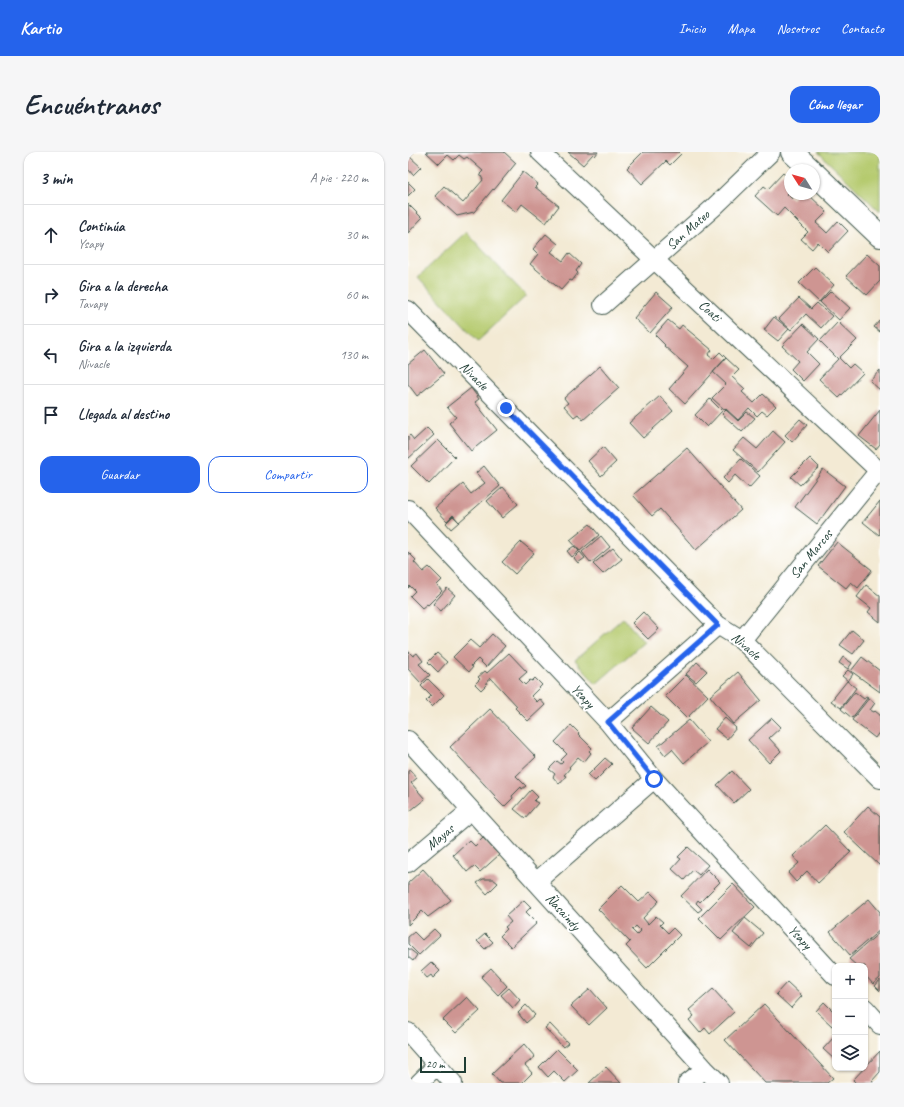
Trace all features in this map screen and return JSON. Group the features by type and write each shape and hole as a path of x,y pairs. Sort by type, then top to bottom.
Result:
{"street":[{"name":"Coati","path":"540,152 879,470"},
{"name":"San Mateo","path":"603,305 713,208 771,152"},
{"path":"792,152 805,164"},
{"path":"820,179 880,236"},
{"name":"Nivacle","path":"408,310 718,625 742,640 880,779"},
{"name":"San Marcos","path":"742,640 879,470"},
{"name":"Ysapy","path":"408,509 608,722 654,779 832,973"},
{"path":"608,722 718,625"},
{"name":"Ñasaindy","path":"408,740 719,1083"},
{"path":"536,882 654,779"},
{"name":"Mayas","path":"408,863 471,810"},
{"path":"868,1011 880,1025"},
{"path":"408,1032 453,1083"},
{"path":"419,1083 438,1065"},
{"path":"687,1083 705,1068"}],"green space":[{"path":"818,152 880,152 880,212"},
{"path":"466,232 526,296 478,341 418,277"},
{"path":"623,618 644,642 596,684 575,660"}],"building":[{"path":"408,152 413,153 410,157 421,167 413,175 408,169"},
{"path":"426,152 504,152 516,163 474,212 457,216 435,196 444,186 463,203 483,180 480,174 483,171 467,157 464,159 459,155 454,160 448,155 439,164"},
{"path":"568,152 598,152 595,156 593,154 583,165"},
{"path":"643,152 679,152 681,154 670,165 666,161 642,184 627,168"},
{"path":"523,172 538,184 535,187 559,206 546,223 522,204 516,212 501,200"},
{"path":"783,173 784,200 814,200 827,212 816,223 827,233 838,221 848,231 828,252 818,242 812,249 801,239 808,232 784,208 777,216 755,196 764,186 768,189"},
{"path":"408,182 415,189 408,196"},
{"path":"408,204 422,218 408,233"},
{"path":"546,234 558,244 551,252 563,261 569,253 581,264 576,271 578,273 572,281 570,280 561,290 530,264 538,254 533,249"},
{"path":"867,254 880,266 880,281 867,295 846,276"},
{"path":"815,267 834,285 819,302 799,283"},
{"path":"831,291 850,308 839,320 820,302"},
{"path":"656,292 673,307 650,333 634,318"},
{"path":"799,298 811,309 817,303 832,316 821,328 806,314 791,330 779,319"},
{"path":"774,317 789,329 778,341 764,330"},
{"path":"668,320 679,329 682,325 712,350 708,355 713,359 720,352 726,358 685,404 669,389 688,367 664,346 665,345 655,335"},
{"path":"880,320 880,332 874,327"},
{"path":"838,322 857,340 839,358 849,368 853,364 863,373 839,398 819,379 838,359 820,341"},
{"path":"803,324 819,339 807,352 819,364 803,381 791,369 798,361 782,346"},
{"path":"425,350 444,374 417,396 408,384 408,364"},
{"path":"726,358 739,370 732,377 745,389 742,392 754,403 763,394 776,406 767,415 762,411 757,416 749,408 738,420 712,398 726,384 713,372"},
{"path":"600,366 619,388 583,420 578,414 574,417 564,406 568,403 564,398"},
{"path":"880,370 880,390 870,381"},
{"path":"471,388 479,399 475,402 497,430 471,451 449,423 456,417 447,407"},
{"path":"660,396 673,411 643,438 629,423"},
{"path":"710,399 722,411 707,427 695,415"},
{"path":"726,410 738,421 747,412 755,418 742,432 722,414"},
{"path":"880,410 880,444 876,449 859,436"},
{"path":"800,419 807,425 792,442 785,435"},
{"path":"427,428 434,435 408,459 408,437 410,435 414,440"},
{"path":"773,431 785,442 758,472 733,450 744,438 757,449"},
{"path":"438,440 455,457 429,484 411,466"},
{"path":"603,447 616,462 601,476 588,461"},
{"path":"687,448 741,510 696,550 660,509 652,516 633,495"},
{"path":"810,458 819,467 800,485 791,477"},
{"path":"741,459 760,476 749,488 735,475 728,483 723,478"},
{"path":"484,466 500,486 459,522 453,515 447,521 435,508 463,484 471,494 485,483 476,473"},
{"path":"823,469 845,486 817,524 795,507"},
{"path":"503,487 518,504 502,518 487,501"},
{"path":"880,501 880,534 879,535 863,522"},
{"path":"453,516 459,522 451,529 446,523"},
{"path":"590,524 599,535 580,551 570,540"},
{"path":"601,536 610,547 591,563 582,552"},
{"path":"521,542 534,553 515,574 502,562"},
{"path":"837,542 872,570 858,588 851,582 846,588 818,566"},
{"path":"574,546 579,551 572,557 567,551"},
{"path":"613,548 622,559 603,574 593,564"},
{"path":"408,552 416,560 414,562 423,572 429,567 442,580 437,585 442,591 428,605 427,604 422,608 410,596 415,591 410,586 408,588"},
{"path":"580,552 585,558 578,563 574,558"},
{"path":"866,585 880,596 880,622 868,612 871,608 857,597"},
{"path":"447,588 455,595 441,611 433,604"},
{"path":"643,612 659,629 648,639 632,623"},
{"path":"852,630 864,640 853,654 840,645"},
{"path":"492,634 505,646 486,667 478,659 471,666 473,667 469,672 453,657 470,640 479,648"},
{"path":"408,651 413,656 417,653 423,661 419,664 430,675 421,683 408,669"},
{"path":"437,653 447,662 438,672 428,662"},
{"path":"509,653 527,672 519,679 525,685 530,680 532,681 535,678 542,685 531,696 537,702 540,699 545,705 528,721 515,708 517,706 491,678 486,682 487,684 481,690 475,684 480,679 478,677 485,671 487,673"},
{"path":"843,657 852,663 848,669 839,663"},
{"path":"862,657 880,671 880,692 851,671"},
{"path":"697,662 707,671 696,682 686,674"},
{"path":"848,670 853,674 848,681 842,676"},
{"path":"738,672 761,700 733,724 710,696"},
{"path":"686,675 708,696 687,718 665,696"},
{"path":"428,679 444,695 432,707 426,701 431,696 421,686"},
{"path":"847,681 856,688 841,708 831,701"},
{"path":"855,692 864,699 866,696 868,697 852,718 841,709"},
{"path":"869,698 875,703 870,710 875,711 880,715 880,731 875,738 852,720"},
{"path":"651,707 668,722 649,743 632,728"},
{"path":"490,709 536,757 516,776 526,786 522,789 521,787 504,807 450,747"},
{"path":"725,718 736,728 727,739 715,729"},
{"path":"772,718 781,727 769,738 781,751 769,763 748,740"},
{"path":"689,720 708,742 684,763 672,749 665,755 658,746"},
{"path":"571,725 592,748 589,751 591,753 584,762 578,757 569,767 570,768 564,775 566,776 559,784 553,777 555,774 549,769 557,761 561,764 563,762 561,760 567,754 555,742"},
{"path":"605,758 612,764 595,781 588,775"},
{"path":"410,770 417,778 411,783 425,799 410,811 408,809 408,771"},
{"path":"732,771 749,789 734,803 717,785"},
{"path":"531,790 538,797 534,801 538,803 525,818 514,809"},
{"path":"868,806 880,817 880,866 844,832"},
{"path":"825,825 851,852 818,883 807,871 796,882 788,873 799,863 793,856"},
{"path":"483,838 499,855 480,872 474,866 467,872 453,855 469,840 475,846"},
{"path":"688,847 708,865 699,875 693,870 684,880 672,869 681,859 678,857"},
{"path":"423,869 451,900 428,917 422,911 408,925 408,883"},
{"path":"707,869 720,882 700,902 698,900 696,903 702,909 698,912 681,896"},
{"path":"483,879 493,879 498,883 487,894 477,883"},
{"path":"733,884 755,907 721,940 699,918"},
{"path":"622,885 639,902 650,892 659,901 643,918 648,924 656,916 663,922 660,925 668,933 673,928 680,935 647,968 626,946 630,942 598,909","holes":["636,926 641,931 637,935 632,930"]},
{"path":"869,899 880,912 880,930 850,955 830,932"},
{"path":"524,900 531,907 526,912 537,923 511,947 500,936 507,929 505,927 511,922 506,916"},
{"path":"745,918 763,933 751,948 733,933"},
{"path":"434,929 440,935 419,955 408,944 408,937 414,932 422,940"},
{"path":"880,932 880,978 873,984 868,978 868,963 854,963 849,959"},
{"path":"485,934 493,942 485,949 477,941"},
{"path":"408,948 417,955 413,961 408,957"},
{"path":"431,962 440,971 433,978 431,975 427,978 421,971"},
{"path":"491,968 507,986 498,995 481,977"},
{"path":"880,980 880,991 875,986"},
{"path":"787,982 802,996 791,1008 776,994"},
{"path":"509,988 520,1000 513,1008 501,995"},
{"path":"590,989 607,1008 589,1025 571,1006"},
{"path":"713,989 734,1012 710,1034 705,1028 700,1033 689,1020 694,1016 689,1010"},
{"path":"467,997 480,1011 456,1033 443,1020"},
{"path":"824,1002 832,1010 832,1026 816,1011"},
{"path":"764,1004 833,1078 827,1083 765,1083 725,1040"},
{"path":"526,1005 535,1015 526,1023 518,1013"},
{"path":"550,1024 568,1043 563,1047 545,1028"},
{"path":"832,1039 832,1057 823,1049"},
{"path":"524,1044 535,1057 525,1065 532,1073 522,1083 500,1083 492,1074"},
{"path":"557,1049 578,1070 565,1082 554,1071 548,1077 539,1067"},
{"path":"880,1051 880,1072 872,1081 874,1083 856,1083 853,1080 861,1071 868,1071 868,1064"},
{"path":"606,1067 621,1083 589,1083"}],"route":[{"path":"506,408 718,625 608,722 654,779"}]}
